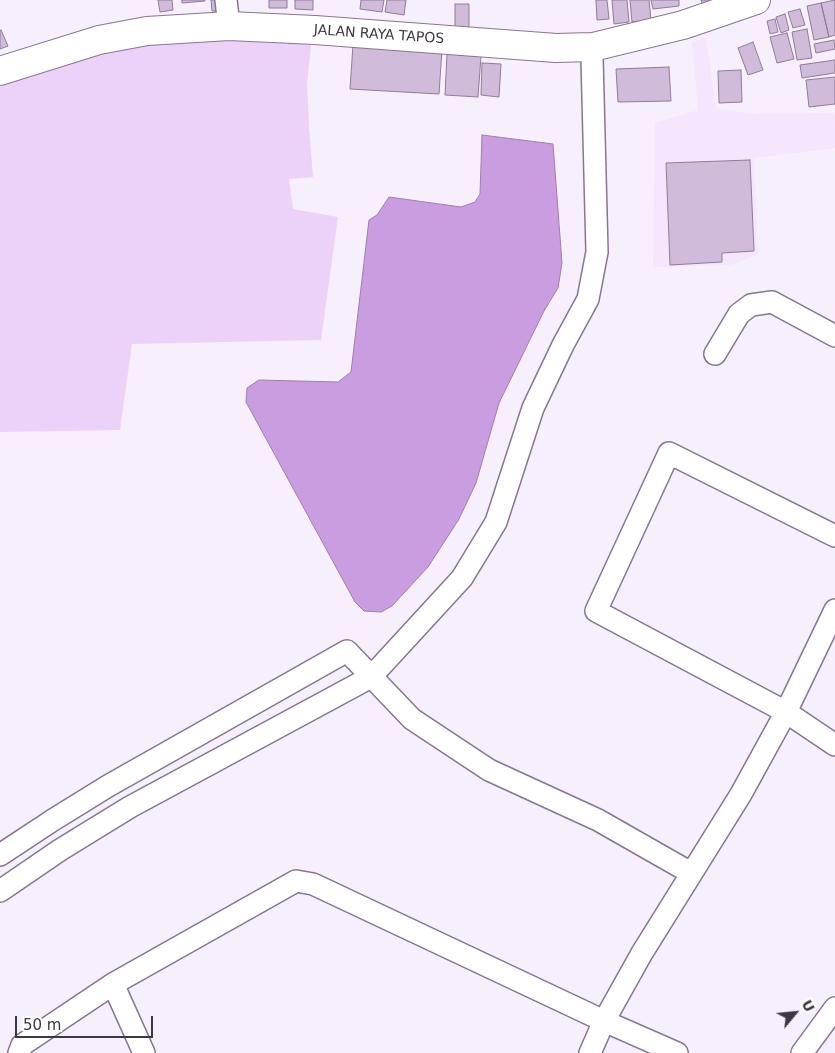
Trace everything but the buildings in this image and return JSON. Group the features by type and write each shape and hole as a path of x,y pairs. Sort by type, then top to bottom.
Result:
{"main road":[{"name":"JALAN RAYA TAPOS","path":"0,71 99,40 227,13 315,30 574,48 593,47 683,25 756,0"}],"street":[{"path":"0,891 130,806 371,677 462,578 496,522 533,408 563,345 588,299 597,252 592,58"},
{"path":"715,354 739,314 751,305 772,302 835,336"},
{"path":"835,536 669,453 596,611 786,712 835,745"},
{"path":"590,1053 604,1021 642,953 741,794 786,712 835,610"},
{"path":"0,855 108,786 347,651 412,719 488,770 598,820 691,873"},
{"path":"19,1053 22,1045 113,984 296,881 313,884 604,1021 677,1053"},
{"path":"113,984 144,1053"},
{"path":"802,1053 835,1008"}],"shaded area":[{"path":"183,37 312,38 307,83 313,177 289,179 293,209 338,217 321,340 132,344 120,430 0,432 0,80 135,44"},
{"path":"706,38 716,108 752,114 834,113 835,148 754,158 758,255 730,265 653,267 655,123 698,110 692,42"},
{"path":"482,135 553,144 562,263 558,288 544,311 499,403 476,483 459,519 428,567 392,606 381,612 364,611 355,602 246,402 247,388 259,380 338,382 351,372 369,220 377,215 389,197 461,207 475,202 480,194"}]}
